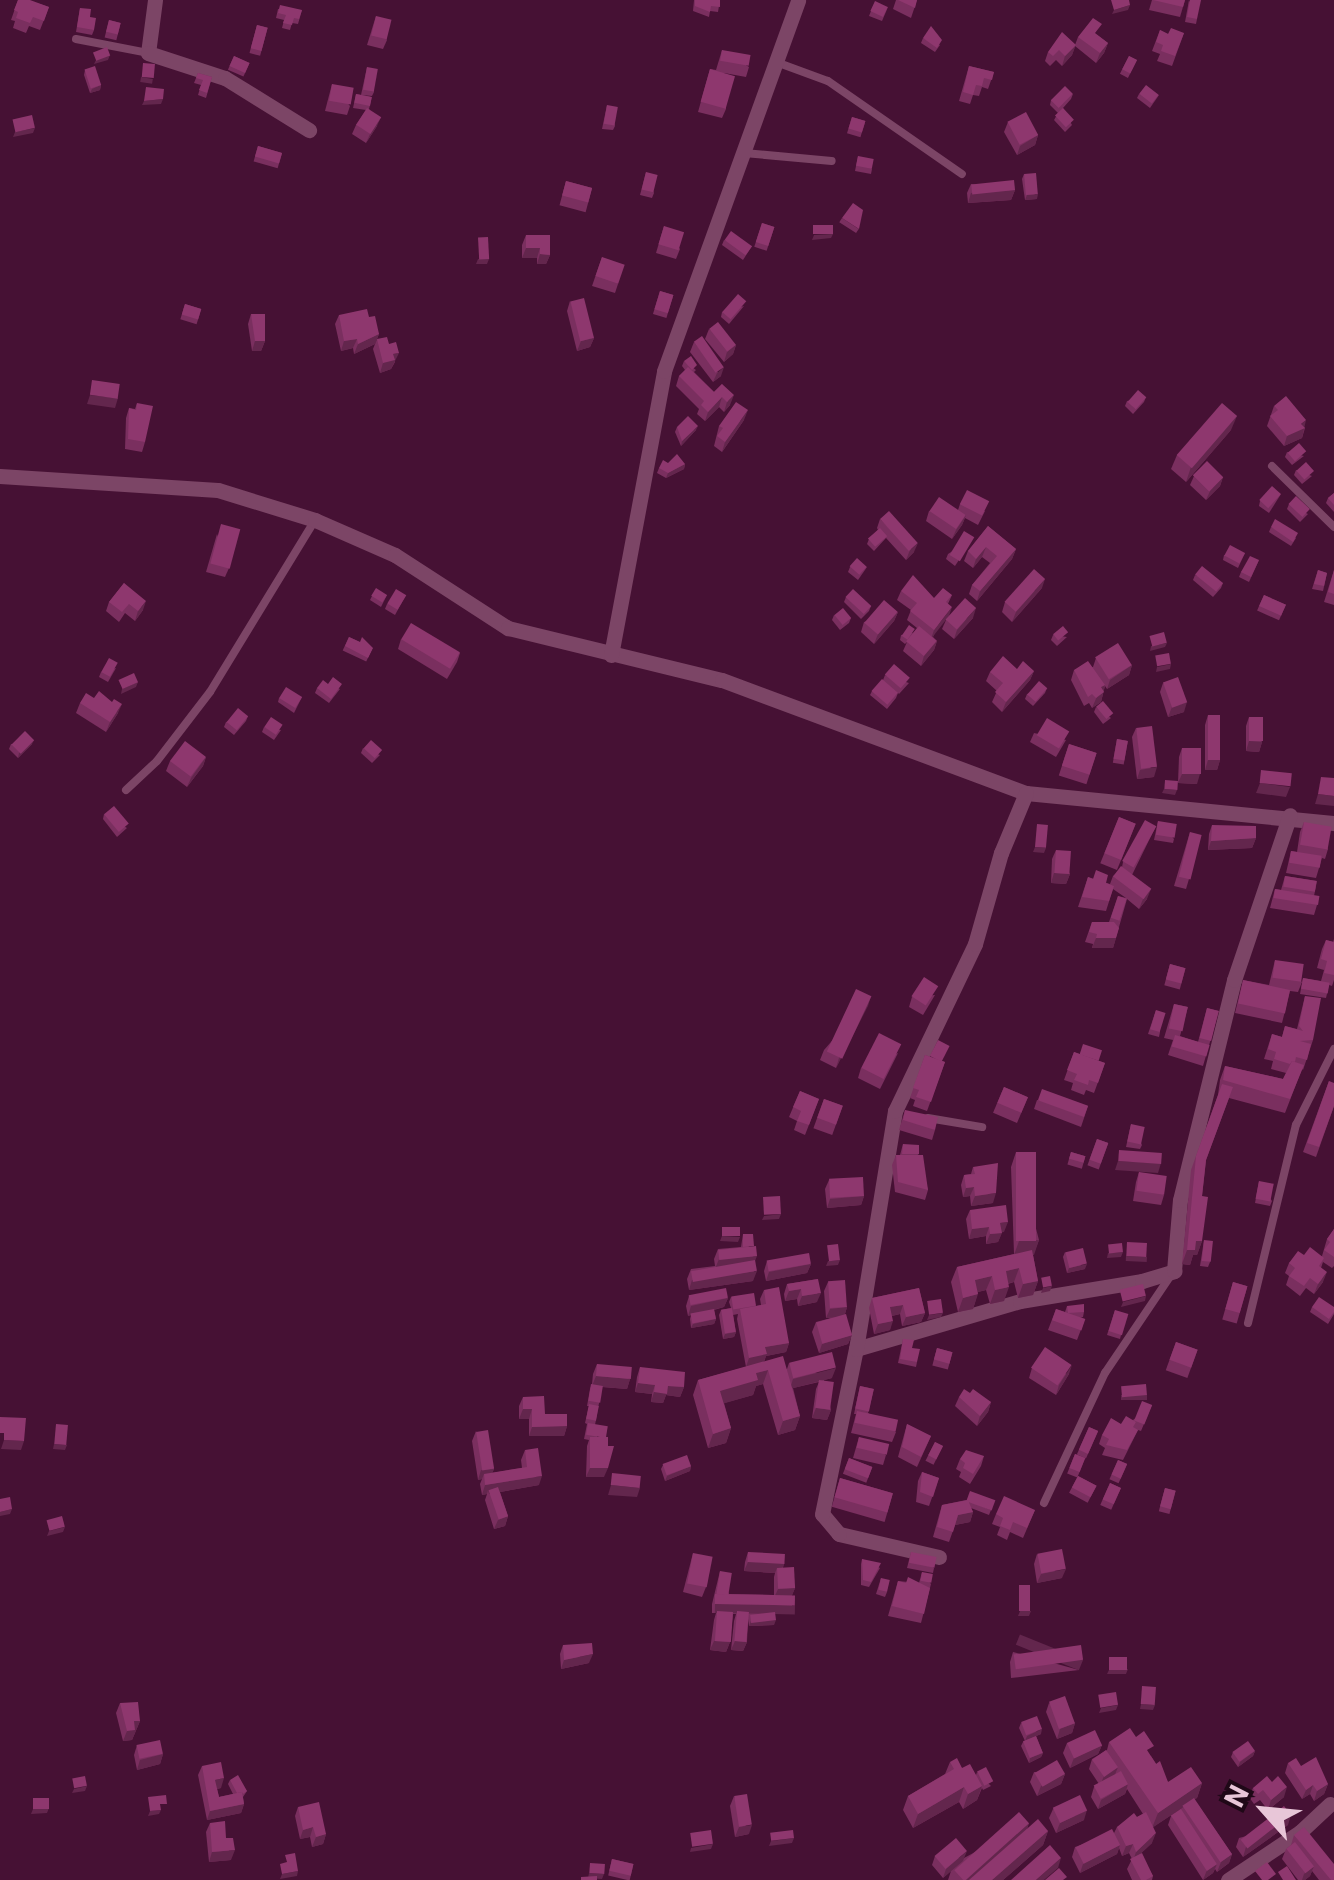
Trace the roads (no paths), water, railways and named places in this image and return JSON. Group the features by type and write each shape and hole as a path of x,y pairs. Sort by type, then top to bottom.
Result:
{"street":[{"path":"155,0 148,53 225,78 309,130"},
{"path":"611,655 664,371 798,0"},
{"path":"0,476 218,490 315,520 394,555 508,628 722,680 1026,794 1096,803 1290,815 1334,823"},
{"path":"939,1557 839,1534 822,1514 856,1348 895,1111 975,944 1001,853 1026,794"},
{"path":"856,1348 1020,1301 1142,1281 1174,1271 1180,1200 1234,980 1290,815"},
{"path":"1228,1880 1300,1832 1330,1804"}],"lane":[{"path":"76,39 148,53"},
{"path":"776,62 828,81 962,174"},
{"path":"744,153 832,160"},
{"path":"1272,466 1334,527"},
{"path":"126,790 157,761 210,692 315,520"},
{"path":"1248,1323 1296,1125 1334,1049"},
{"path":"895,1111 982,1127"},
{"path":"1044,1503 1106,1373 1174,1271"}]}
